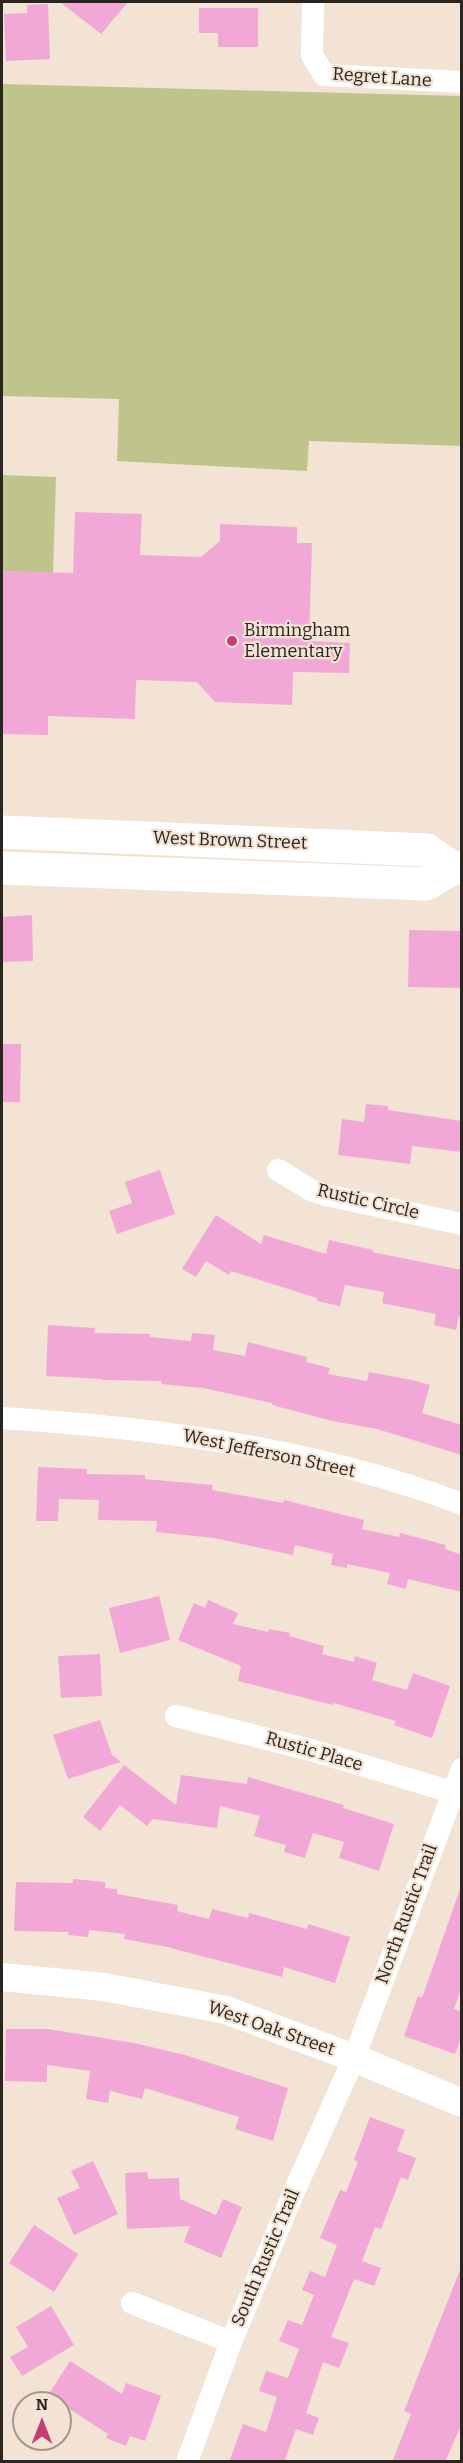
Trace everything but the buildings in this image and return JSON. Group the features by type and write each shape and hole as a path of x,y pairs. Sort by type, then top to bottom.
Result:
{"main road":[{"name":"West Brown Street","path":"2,832 427,850 457,868"},
{"name":"West Brown Street","path":"2,868 426,884 457,868"}],"street":[{"name":"Regret Lane","path":"313,2 312,55 324,75 462,82"},
{"name":"Rustic Circle","path":"278,1170 311,1190 326,1195 462,1224"},
{"name":"West Jefferson Street","path":"2,1418 84,1424 221,1441 331,1464 462,1504"},
{"name":"Rustic Place","path":"176,1716 311,1750 452,1792"},
{"name":"North Rustic Trail","path":"354,2058 462,1769"},
{"name":"West Oak Street","path":"2,1977 104,1987 226,2010 354,2058 462,2103"},
{"name":"South Rustic Trail","path":"187,2462 231,2342 293,2194 354,2058"},
{"path":"132,2302 231,2342"}],"green space":[{"path":"2,84 461,96 461,446 309,441 307,471 117,461 119,399 2,396"},
{"path":"2,475 56,477 53,573 2,571"}],"place":[{"name":"Birmingham Elementary","path":"232,641"}]}
